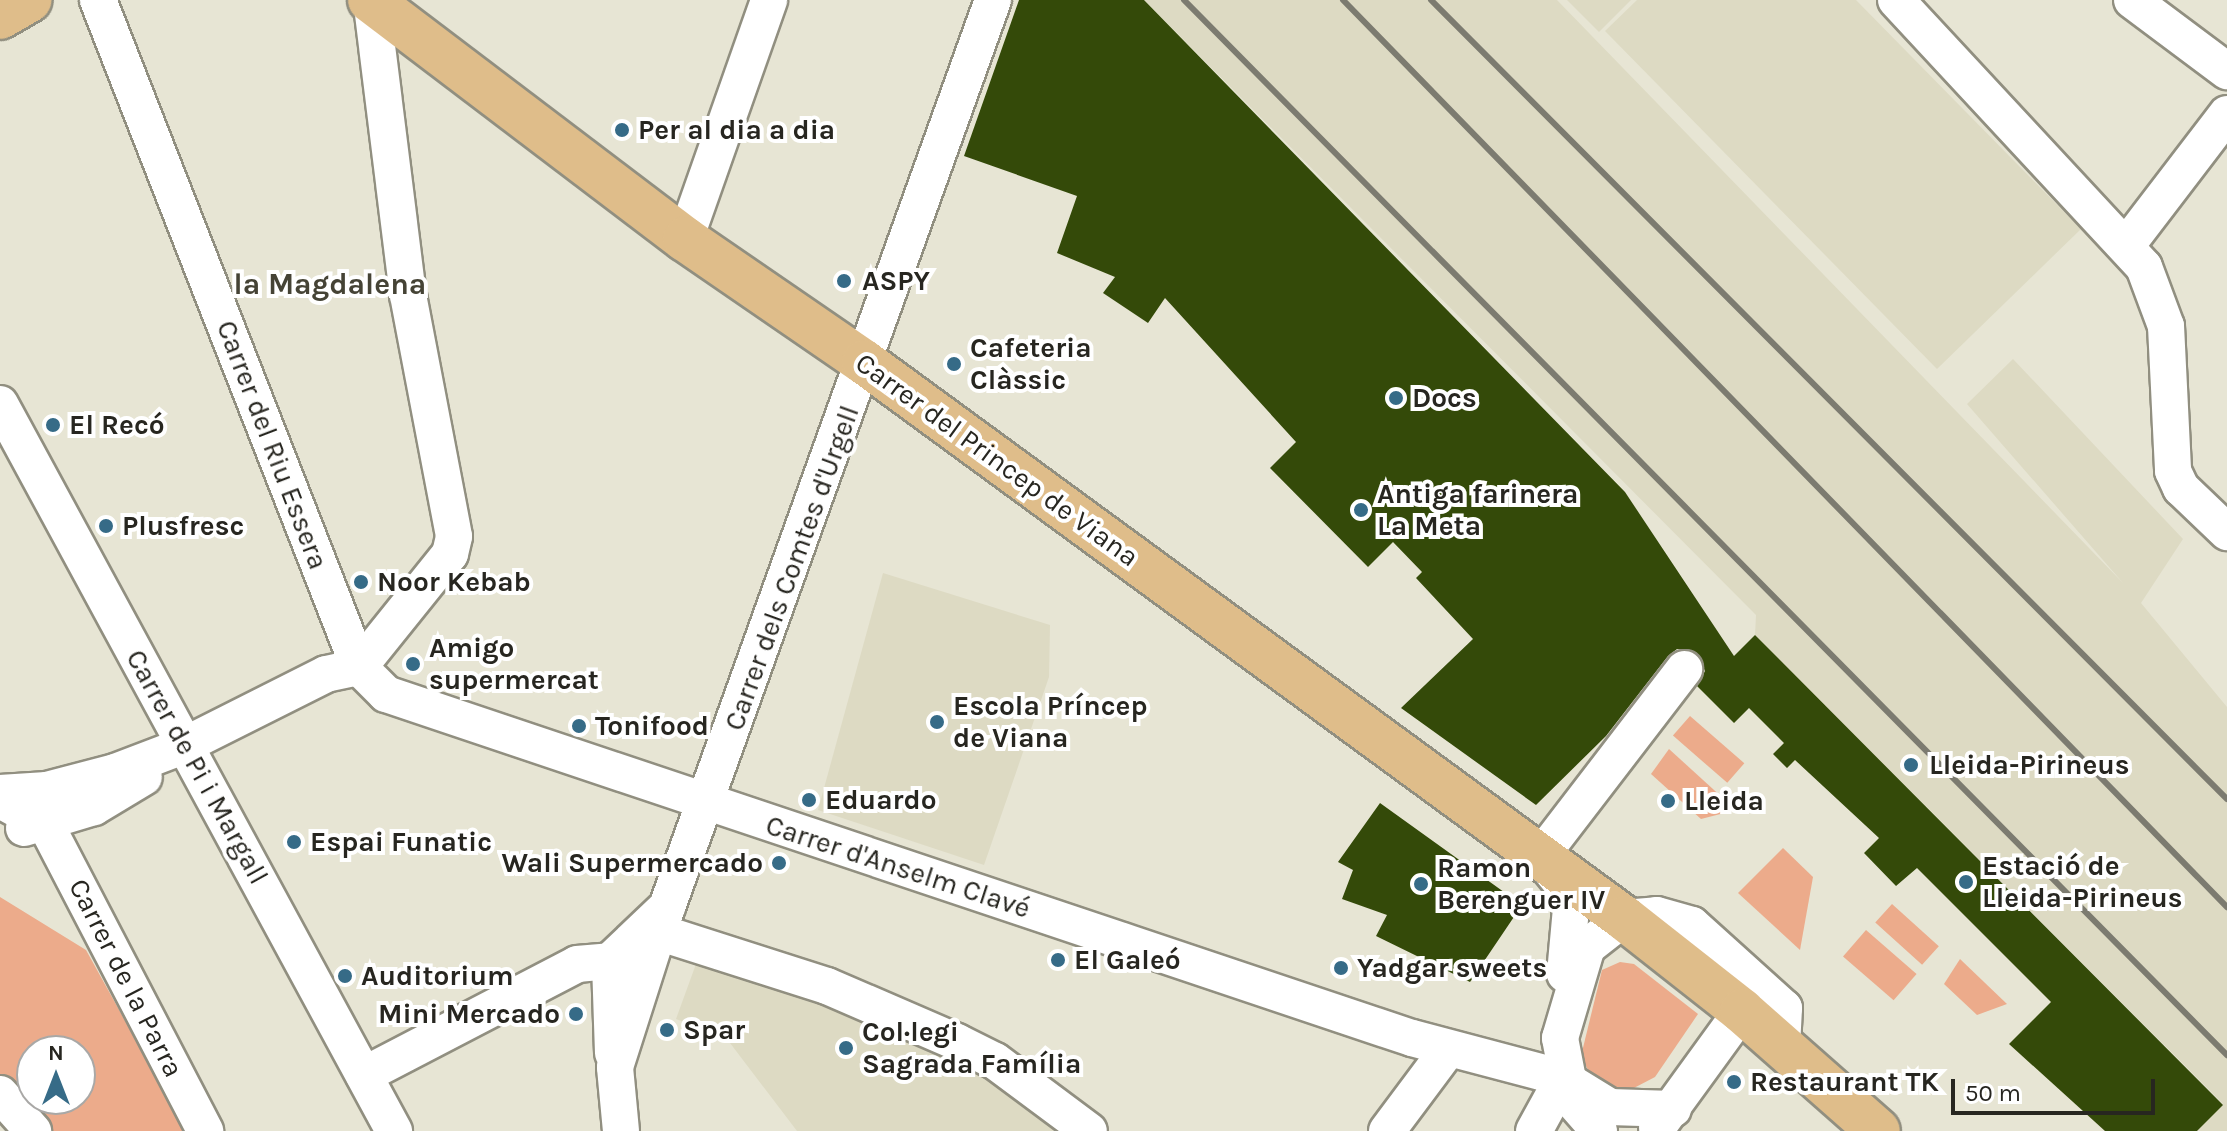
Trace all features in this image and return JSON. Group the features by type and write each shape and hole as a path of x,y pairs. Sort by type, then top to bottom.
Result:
{"main road":[{"path":"0,17 30,0"},
{"name":"Carrer del Princep de Viana","path":"371,0 685,239 864,362 1624,918 1743,990 1782,1045 1862,1125"}],"street":[{"name":"Carrer del Riu Essera","path":"98,0 359,667"},
{"path":"0,793 47,790 115,772 183,746 300,686 359,667 450,554 454,536 408,295 371,0"},
{"path":"685,239 769,0"},
{"name":"Carrer dels Comtes d'Urgell","path":"615,1067 662,920 708,805 993,0"},
{"path":"1896,0 2144,267 2166,326 2176,480 2227,532"},
{"path":"2132,0 2227,71"},
{"path":"2126,246 2227,114"},
{"name":"Carrer de Pi i Margall","path":"0,404 394,1131"},
{"name":"Carrer d'Anselm Clavé","path":"359,667 386,694 1446,1052 1563,1078 1610,1107 1663,1120"},
{"path":"1568,1003 1571,908 1562,884 1540,857 1684,669"},
{"path":"0,827 46,825 94,807 183,746"},
{"path":"46,825 56,805 115,772"},
{"path":"0,800 46,825"},
{"name":"Carrer de la Parra","path":"46,825 205,1131"},
{"path":"1588,1130 1563,1078 1560,1038 1587,947 1624,918"},
{"path":"662,920 957,1042 995,1061 1089,1131"},
{"name":"Carrer dels Comtes d'Urgell","path":"621,1131 610,961 662,920"},
{"path":"364,1075 577,964 610,961"},
{"path":"1663,1120 1743,990"},
{"path":"1387,1131 1446,1052"},
{"path":"1534,1131 1563,1078"},
{"path":"0,1094 33,1131"}],"shaded area":[{"path":"1144,0 1557,0 2123,583 1967,404 2013,359 2183,539 2141,603 2227,707 2227,1131 2197,1131 2223,1104 1755,635 1756,615"},
{"path":"1567,0 1631,0 1599,32"},
{"path":"1637,0 1856,0 2081,229 1937,369 1605,31"},
{"name":"Escola Príncep de Viana","path":"883,573 1050,625 1049,677 984,865 818,810"},
{"path":"1690,716 1744,763 1727,783 1673,736"},
{"path":"1669,749 1736,810 1701,819 1651,774"},
{"path":"1783,848 1813,877 1800,950 1738,893"},
{"path":"0,897 86,950 186,1131 45,1131 32,1115 96,1115 96,1035 16,1035 16,1095 0,1075"},
{"path":"1892,904 1939,946 1922,965 1875,923"},
{"path":"1866,930 1917,974 1894,1000 1843,956"},
{"name":"Col·legi Sagrada Família","path":"700,953 977,1056 1062,1131 797,1131 727,1039 676,1019"},
{"path":"1960,959 2007,1004 1977,1015 1944,984"},
{"path":"1620,962 1634,964 1698,1014 1655,1077 1632,1089 1610,1087 1591,1076 1581,1056 1602,970"}],"building":[{"name":"Docs","path":"1019,0 1144,0 1625,492 1734,656 1755,635 2223,1105 2197,1131 2105,1131 2009,1044 2051,1002 1917,868 1896,886 1864,853 1879,838 1795,760 1787,768 1773,754 1784,743 1749,708 1734,723 1697,686 1705,671 1696,652 1677,649 1668,656 1606,736 1536,805 1401,708 1473,639 1416,578 1422,572 1393,542 1368,567 1270,468 1296,442 1165,298 1148,323 1103,293 1115,277 1057,253 1077,196 964,156"},
{"name":"Ramon Berenguer IV","path":"1380,803 1522,905 1470,982 1376,936 1387,915 1342,899 1353,870 1338,862"}],"railway":[{"path":"1184,0 2227,1055"},
{"path":"1343,0 2227,907"},
{"path":"1431,0 2227,799"}],"place":[{"name":"Per al dia a dia","path":"622,130"},
{"name":"ASPY","path":"844,281"},
{"name":"Cafeteria Clàssic","path":"954,364"},
{"name":"Docs","path":"1396,398"},
{"name":"El Recó","path":"53,425"},
{"name":"Antiga farinera La Meta","path":"1361,510"},
{"name":"Plusfresc","path":"106,526"},
{"name":"Noor Kebab","path":"361,582"},
{"name":"Amigo supermercat","path":"413,664"},
{"name":"Escola Príncep de Viana","path":"937,722"},
{"name":"Tonifood","path":"579,726"},
{"name":"Lleida-Pirineus","path":"1911,765"},
{"name":"Eduardo","path":"809,800"},
{"name":"Lleida","path":"1668,801"},
{"name":"Espai Funatic","path":"294,842"},
{"name":"Wali Supermercado","path":"779,863"},
{"name":"Estació de Lleida-Pirineus","path":"1966,882"},
{"name":"Ramon Berenguer IV","path":"1421,884"},
{"name":"El Galeó","path":"1058,960"},
{"name":"Yadgar sweets","path":"1341,968"},
{"name":"Auditorium","path":"345,976"},
{"name":"Mini Mercado","path":"576,1014"},
{"name":"Spar","path":"667,1030"},
{"name":"Col·legi Sagrada Família","path":"846,1048"},
{"name":"Restaurant TK","path":"1734,1082"}],"district":[{"name":"la Magdalena","path":"330,284"}]}
